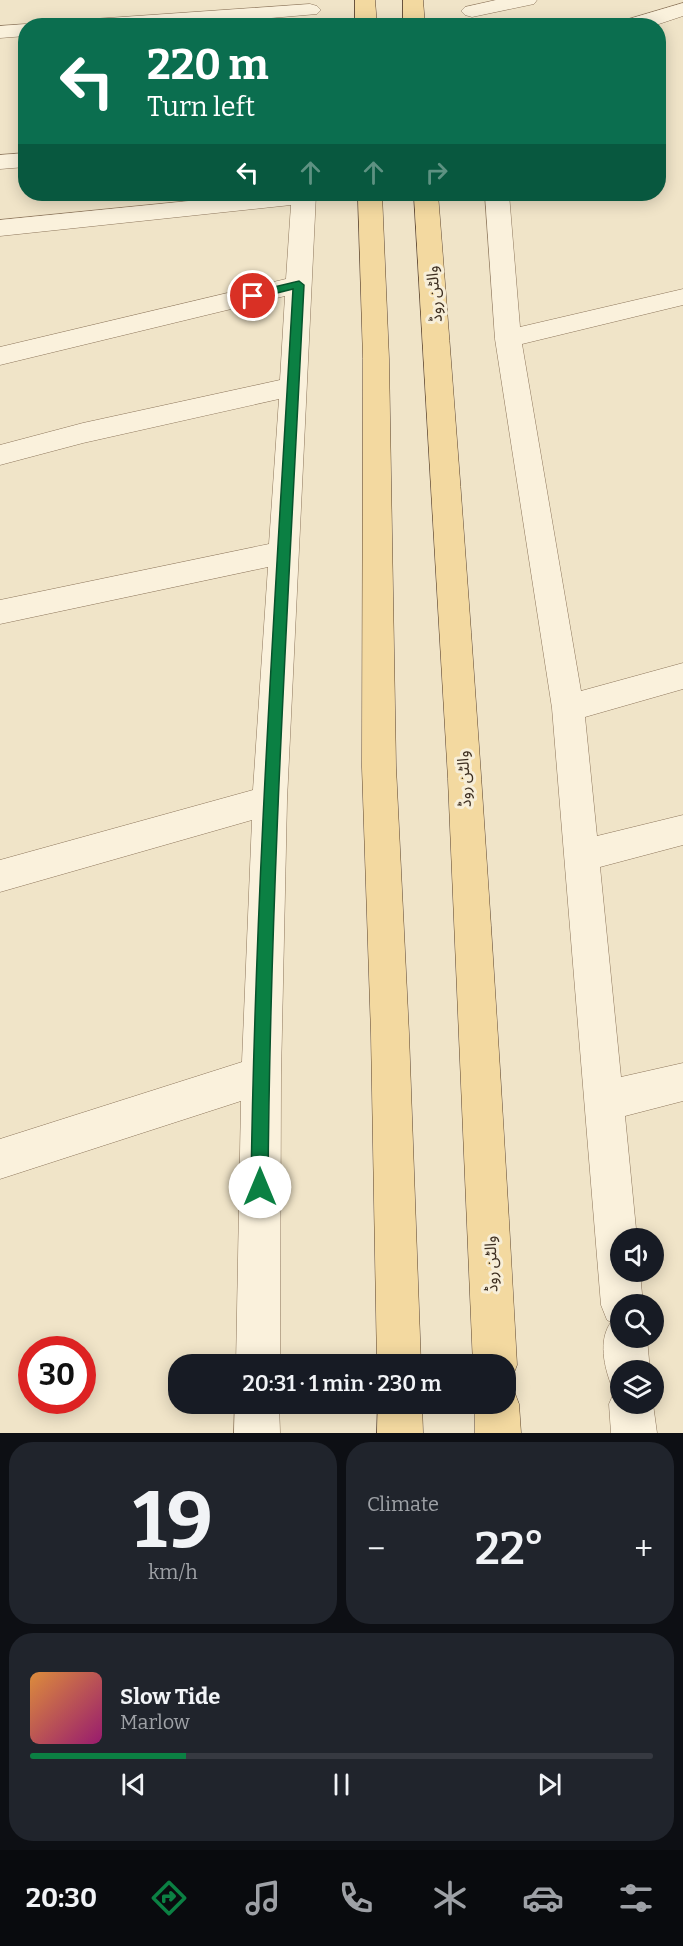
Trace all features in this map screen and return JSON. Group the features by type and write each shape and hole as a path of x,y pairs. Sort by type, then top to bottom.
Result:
{"main road":[{"path":"365,0 366,18"},
{"path":"413,0 414,18"},
{"path":"370,201 376,359 379,767 390,1034 399,1354"},
{"name":"والٹن روڈ","path":"427,201 438,348 483,1089 495,1354"},
{"path":"400,1414 400,1433"},
{"path":"497,1414 498,1433"}],"street":[{"path":"474,12 527,0"},
{"path":"655,18 683,9"},
{"path":"211,18 310,12"},
{"path":"0,32 18,31"},
{"path":"0,162 18,161"},
{"path":"0,228 249,201"},
{"path":"258,1354 261,1076 270,800 304,201"},
{"path":"498,201 508,339 568,708 621,1294"},
{"path":"0,356 299,285"},
{"path":"508,339 683,297"},
{"path":"0,454 83,433 295,386"},
{"path":"0,612 285,552"},
{"path":"568,708 683,676"},
{"path":"0,876 270,800"},
{"path":"580,856 683,830"},
{"path":"0,1160 261,1076"},
{"path":"604,1101 683,1082"},
{"path":"257,1433 258,1414"},
{"path":"632,1414 634,1433"}],"route":[{"path":"253,296 299,285 270,800 261,1076 260,1187"}]}
